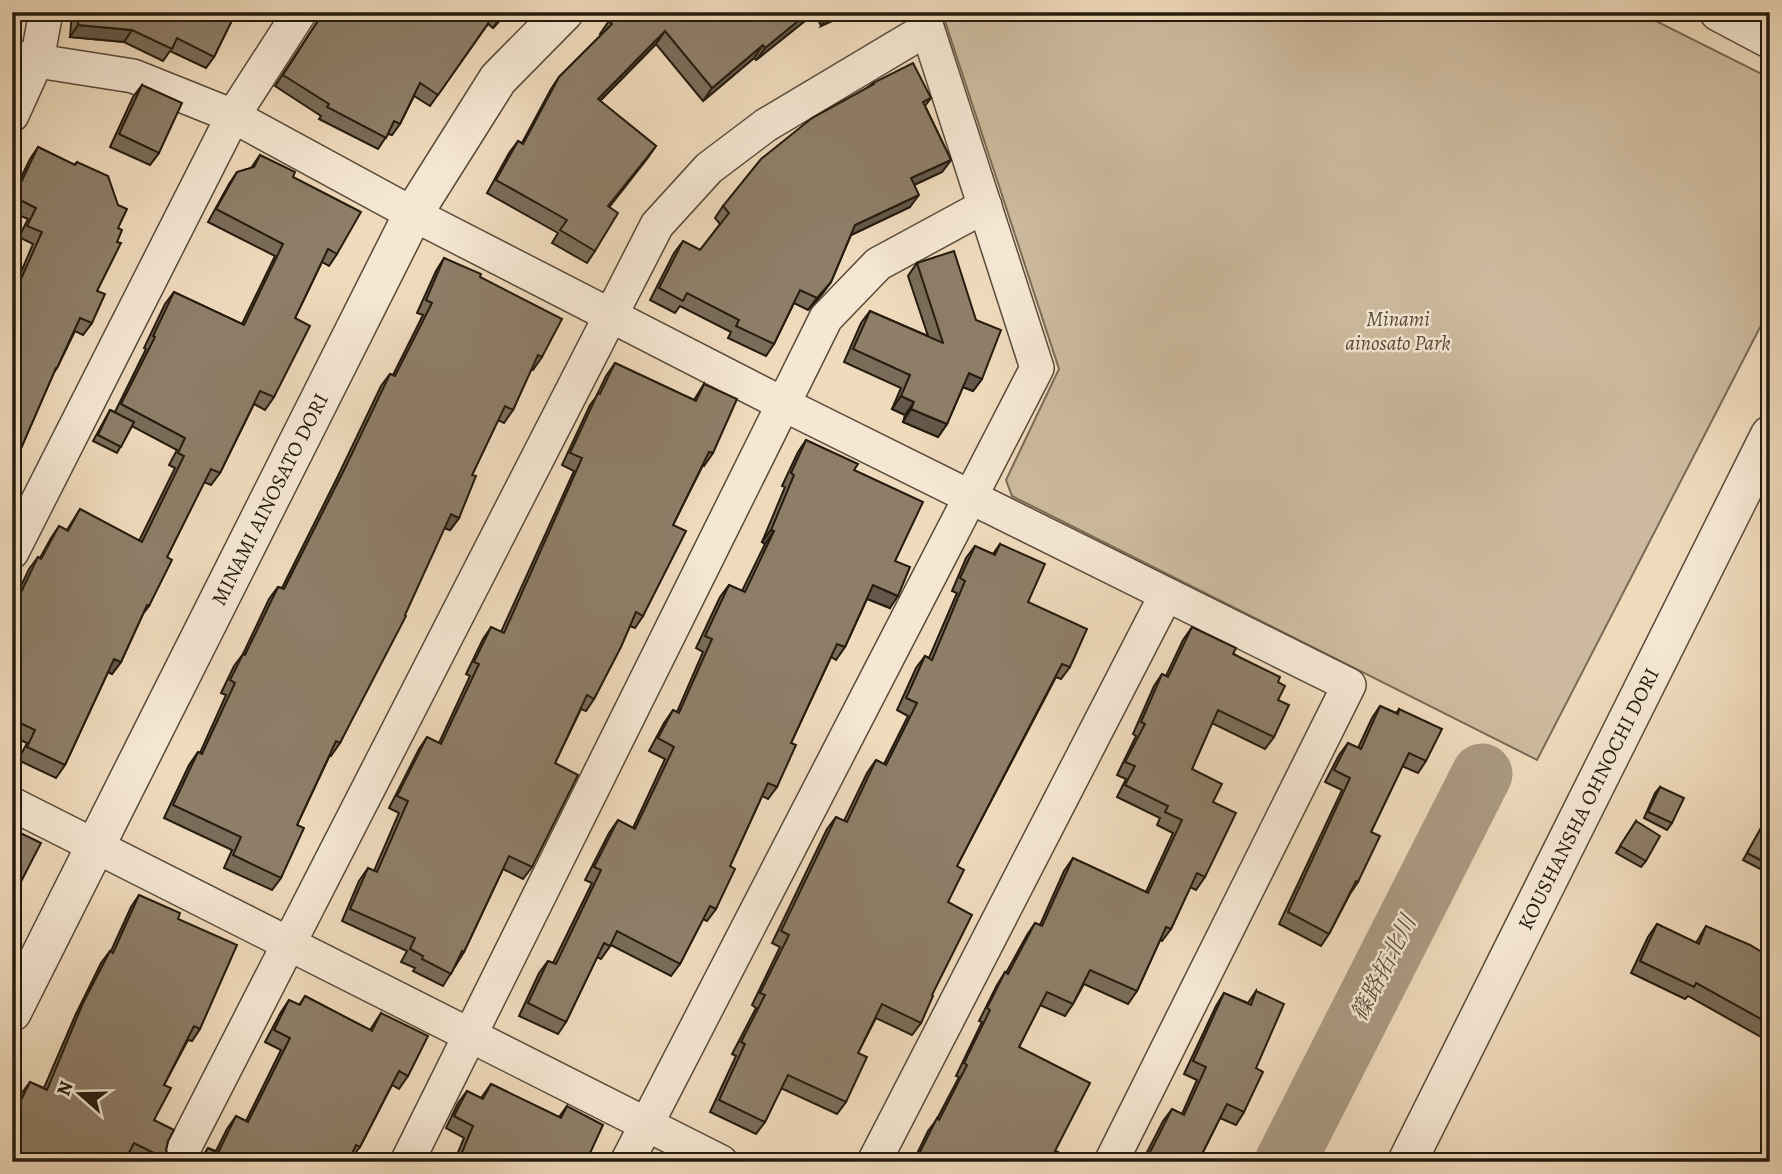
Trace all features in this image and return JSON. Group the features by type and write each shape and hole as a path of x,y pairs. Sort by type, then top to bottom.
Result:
{"street":[{"path":"12,115 25,59 47,12"},
{"path":"12,552 233,116 300,12"},
{"name":"MINAMI AINOSATO DORI","path":"12,1012 413,214 498,79 564,12"},
{"path":"1719,12 1770,39"},
{"path":"177,1162 657,225 709,167 766,125 924,21 1037,368 627,1162"},
{"path":"25,59 133,75 233,116 413,214 783,404 1349,685 1111,1162"},
{"path":"407,1162 826,318 878,264 985,206"},
{"name":"KOUSHANSHA OHNOCHI DORI","path":"1407,1162 1770,435"},
{"path":"874,1162 1166,595"},
{"path":"12,804 721,1162"}],"green space":[{"name":"Minami ainosato Park","path":"942,12 1638,12 1770,78 1770,308 1537,760 1012,496 1006,480 1059,369"}],"building":[{"path":"79,12 236,12 214,57 177,38 172,49 132,30 78,25"},
{"path":"332,12 496,12 438,95 420,83 400,124 394,121 386,138 327,107 329,104 283,75 323,13 329,17"},
{"path":"619,12 809,12 765,48 763,45 712,88 665,31 598,99 656,146 608,206 618,213 595,251 560,230 567,220 496,180 518,141 523,144 559,77 612,24 609,21"},
{"path":"913,63 931,98 923,102 951,160 911,178 919,195 855,225 831,282 817,298 800,290 774,344 736,326 739,320 687,293 683,301 659,288 683,241 700,250 729,213 723,206 761,159 812,118"},
{"path":"142,85 182,103 159,153 119,134"},
{"path":"38,147 75,165 77,162 108,176 118,205 127,209 118,228 122,230 117,242 121,243 97,291 105,294 92,323 80,318 12,469 12,299 42,232 27,226 36,208 14,197"},
{"path":"260,155 295,172 293,177 361,212 337,254 328,249 295,318 310,326 274,397 260,391 220,473 211,469 167,557 172,560 149,606 147,605 121,662 114,659 65,765 27,747 35,730 12,719 12,611 38,557 41,559 59,526 68,531 80,509 142,542 184,456 178,453 185,438 121,404 174,292 244,325 283,244 216,209 237,172 254,167"},
{"path":"954,251 976,320 1001,330 982,379 969,373 947,424 911,409 914,402 901,396 910,375 853,349 870,311 943,343 917,263"},
{"path":"444,258 481,274 480,277 562,319 542,357 538,355 513,410 505,406 472,475 476,476 459,518 451,514 406,616 340,743 336,741 297,825 304,828 281,878 233,855 241,837 173,805 198,752 202,754 235,683 230,680 243,654 245,655 278,587 284,589 390,374 395,376 432,303 426,300"},
{"path":"615,363 696,401 704,384 737,399 713,453 709,452 673,525 686,531 643,616 636,612 594,699 587,695 555,763 578,775 532,867 509,856 451,974 422,959 423,956 410,949 415,938 350,909 368,868 377,872 408,801 397,796 427,737 441,744 479,664 474,662 491,627 504,633 582,458 570,453"},
{"path":"110,410 134,422 121,447 98,435"},
{"path":"806,440 858,464 854,470 923,502 895,561 910,567 898,596 873,585 845,647 837,644 791,743 796,745 777,787 768,783 730,866 735,869 716,909 710,906 680,964 617,931 610,946 604,943 566,1022 528,1003 548,961 556,964 601,870 594,867 618,820 635,829 674,747 658,738 673,710 679,713 712,639 705,636 729,585 745,592 774,531 771,530 794,475 791,473"},
{"path":"1000,544 1045,564 1028,602 1087,629 1070,667 1062,664 957,866 964,870 948,902 972,915 921,1023 882,1004 858,1053 867,1057 846,1102 788,1075 765,1122 719,1100 745,1044 741,1042 765,995 760,993 789,935 781,931 836,817 847,822 876,760 886,765 917,703 906,698 925,656 932,660 965,581 960,578 975,546 995,555"},
{"path":"1192,627 1236,648 1233,654 1280,677 1278,682 1285,686 1278,700 1289,705 1274,737 1218,710 1192,769 1222,784 1213,802 1236,813 1205,877 1197,873 1171,929 1166,927 1137,991 1090,970 1073,1004 1047,992 1019,1047 1090,1083 1055,1151 1058,1152 1053,1162 915,1162 967,1065 964,1063 1005,972 1008,974 1035,923 1042,926 1073,858 1148,893 1182,820 1165,812 1168,806 1125,785 1135,766 1125,762 1145,724 1141,722 1162,674 1168,677"},
{"path":"1380,706 1398,714 1399,709 1442,729 1426,761 1409,753 1371,832 1380,836 1329,934 1288,912 1350,778 1334,770 1348,743 1361,749"},
{"path":"1660,787 1684,798 1672,823 1648,812"},
{"path":"1636,821 1660,836 1646,861 1620,846"},
{"path":"1761,828 1770,833 1770,865 1747,853"},
{"path":"12,829 41,843 12,899"},
{"path":"139,895 180,913 178,919 237,945 200,1029 194,1026 164,1085 171,1088 154,1120 174,1130 166,1150 170,1161 134,1143 124,1162 12,1162 12,1133 16,1126 12,1124 12,1118 30,1082 47,1090 83,1003 110,951 113,953"},
{"path":"1657,924 1699,944 1706,926 1770,957 1770,1024 1696,983 1694,987 1640,961"},
{"path":"1256,991 1284,1004 1256,1068 1263,1072 1244,1112 1227,1104 1198,1162 1145,1162 1172,1109 1184,1115 1206,1067 1193,1061 1224,993 1251,1005"},
{"path":"305,996 372,1031 381,1013 428,1036 408,1076 399,1071 360,1147 356,1145 348,1162 200,1162 208,1148 218,1153 236,1116 248,1122 290,1038 274,1030 289,1000 300,1005"},
{"path":"491,1084 561,1118 567,1106 603,1125 586,1162 458,1162 473,1126 454,1116 467,1091 483,1099"}],"waterway":[{"name":"篠路拓北川","path":"1285,1162 1482,774"}]}
